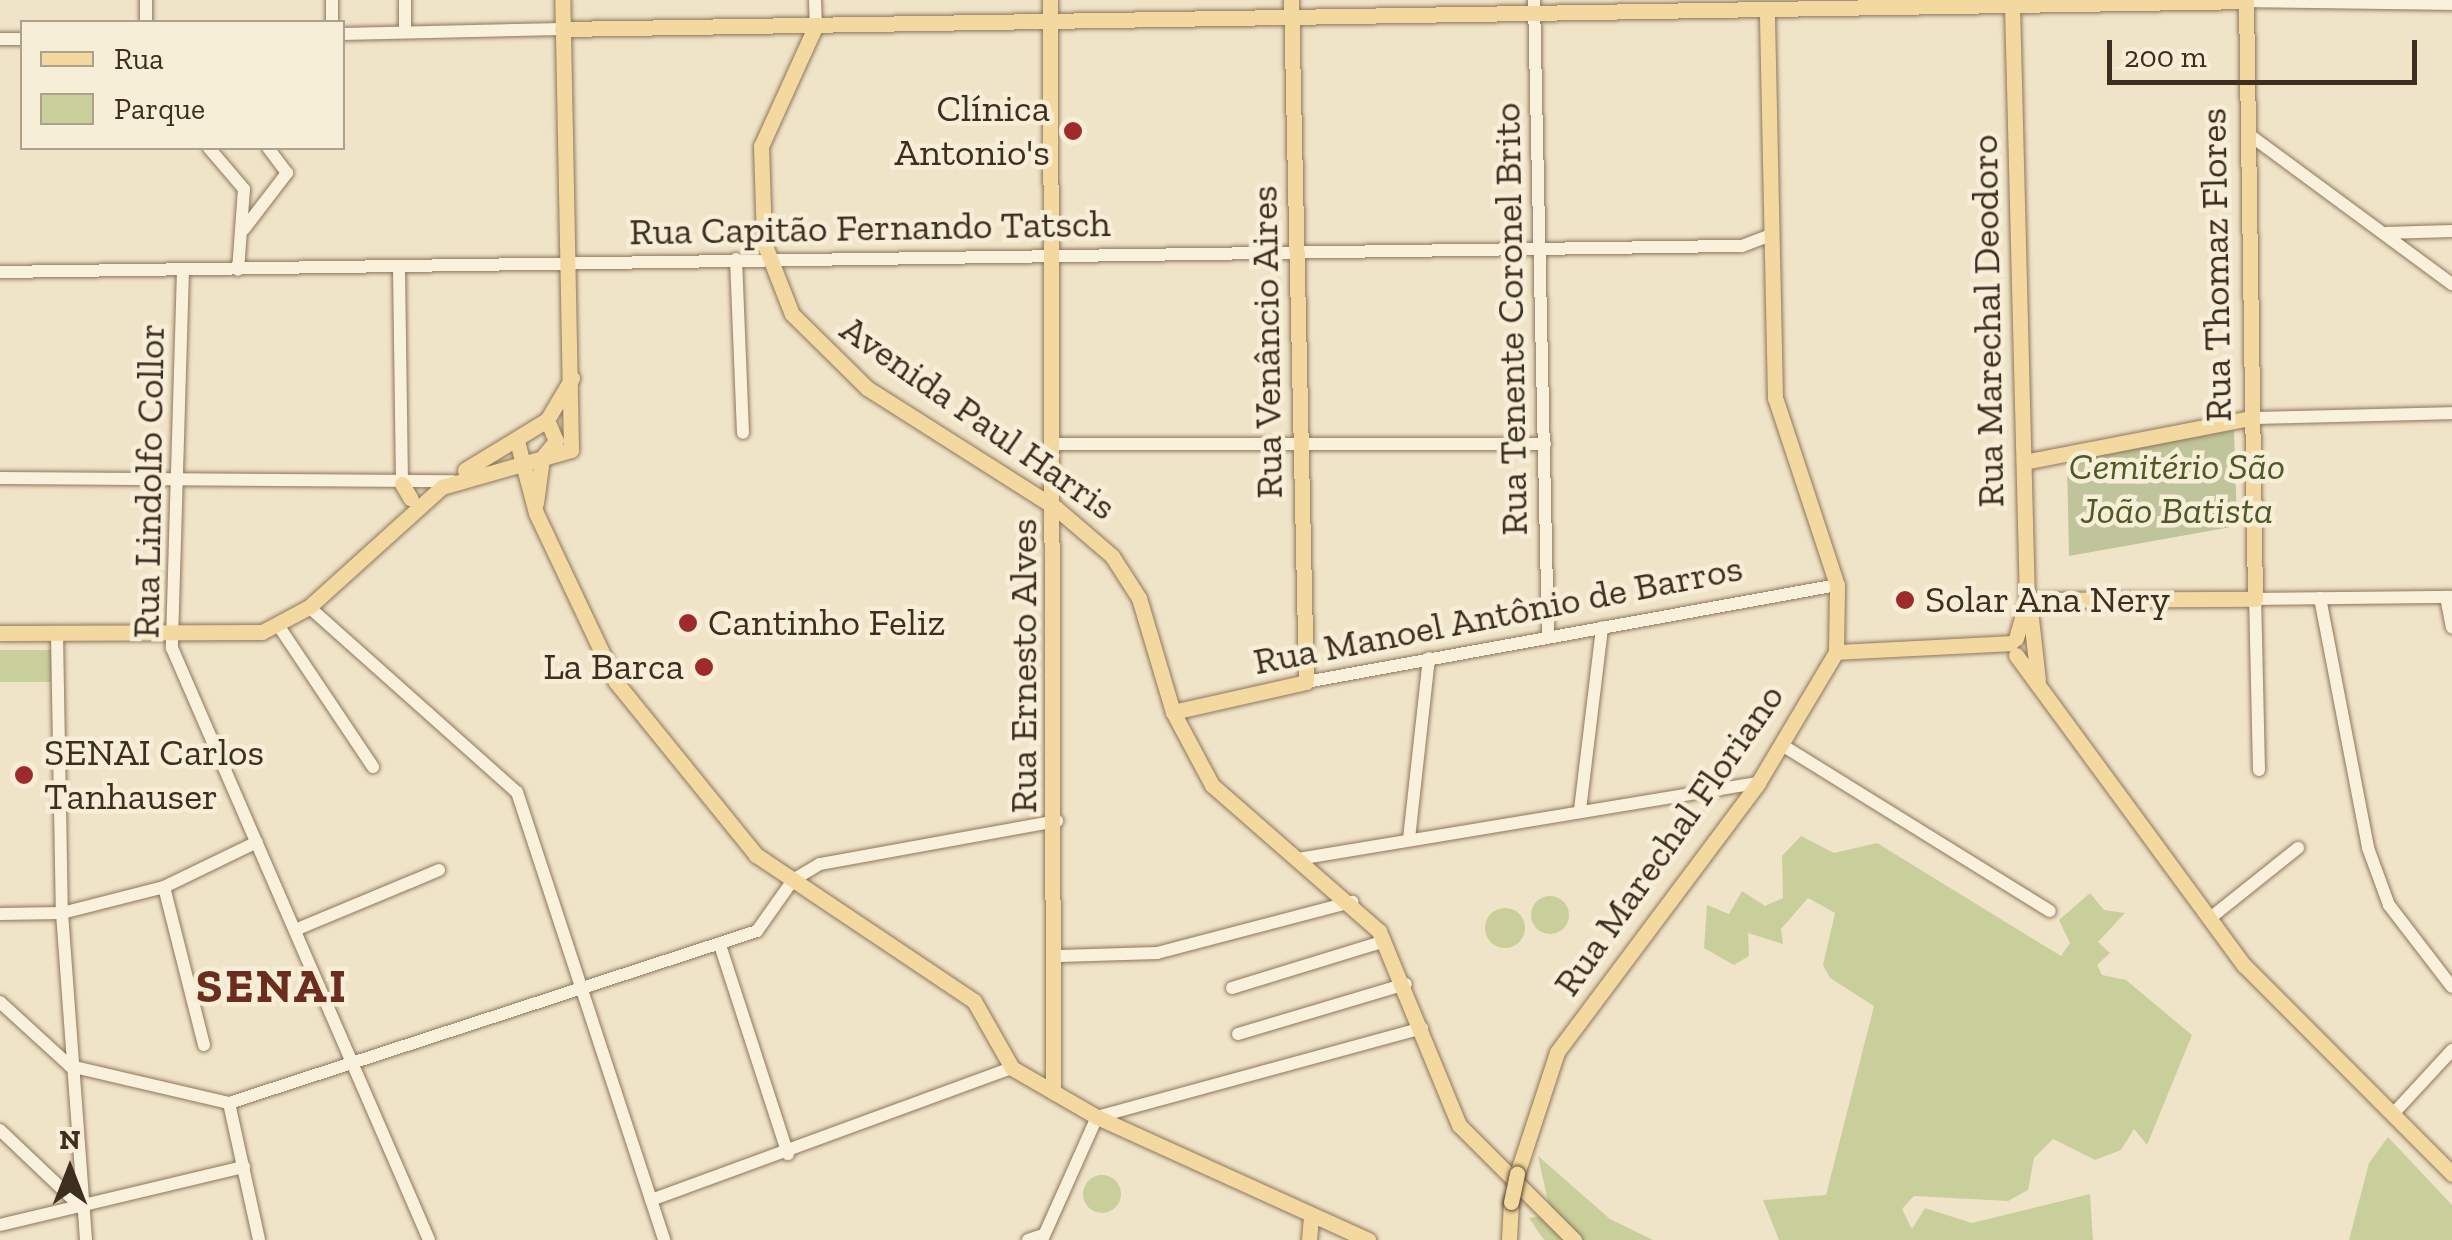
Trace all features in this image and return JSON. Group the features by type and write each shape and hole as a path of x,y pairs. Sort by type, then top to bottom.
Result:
{"main road":[{"path":"0,634 171,637 278,624 309,607 396,522 448,479 542,458 577,442 562,0"},
{"name":"Rua Ernesto Alves","path":"1050,0 1060,956 1054,1092"},
{"path":"562,30 1051,21 1291,8 2246,0"},
{"name":"Rua Thomaz Flores","path":"2246,0 2254,598"},
{"name":"Rua Marechal Deodoro","path":"2012,2 2024,462 2036,599 2018,646"},
{"path":"1767,4 1778,424 1836,585 1836,652 2018,646"},
{"name":"Rua Venâncio Aires","path":"1291,8 1306,682"},
{"name":"Avenida Paul Harris","path":"816,25 761,146 768,258 792,314 839,367 1056,508 1125,572 1173,712 1221,796 1352,902 1385,941 1406,984 1452,1112 1502,1176 1574,1240"},
{"path":"396,522 411,499 517,441 547,420 575,369"},
{"path":"2024,462 2251,418"},
{"path":"536,513 542,458 556,441 547,420"},
{"path":"517,441 516,464 536,513 642,721 738,837 793,880 974,1001 1012,1068 1096,1117 1311,1218 1368,1240"},
{"path":"402,484 411,499"},
{"path":"2018,646 2036,599 2254,598"},
{"path":"2031,618 2036,677"},
{"path":"2018,646 2036,677 2209,919 2452,1174"},
{"name":"Rua Marechal Floriano","path":"1510,1238 1511,1202 1520,1157 1557,1052 1758,783 1836,652"},
{"name":"Rua Manoel Antônio de Barros","path":"1173,712 1306,682"},
{"path":"1309,1240 1311,1218"}],"street":[{"path":"404,0 406,31"},
{"path":"816,0 816,25"},
{"path":"2246,0 2452,4"},
{"name":"Rua Tenente Coronel Brito","path":"1534,6 1548,636"},
{"path":"345,34 562,30"},
{"path":"2247,133 2452,284"},
{"path":"211,150 244,188 238,270"},
{"path":"242,230 287,173 270,150"},
{"path":"2382,232 2452,231"},
{"name":"Rua Capitão Fernando Tatsch","path":"0,272 570,266 768,258 1539,243 1742,246 1773,234"},
{"name":"Rua Capitão Fernando Tatsch","path":"1742,246 1774,260"},
{"path":"736,259 743,433"},
{"path":"399,268 402,484"},
{"name":"Rua Lindolfo Collor","path":"183,270 171,637 429,1240"},
{"path":"2251,418 2452,413"},
{"path":"1055,444 1545,444"},
{"path":"0,478 402,484 448,479"},
{"name":"Rua Manoel Antônio de Barros","path":"1306,682 1836,585"},
{"path":"2254,598 2449,597 2452,627"},
{"name":"Rua Thomaz Flores","path":"2254,598 2259,770"},
{"path":"2320,598 2368,848 2388,905 2452,987"},
{"path":"309,607 511,782 664,1240"},
{"path":"278,624 374,767"},
{"path":"1580,810 1602,626"},
{"path":"57,634 62,913 78,1204 86,1240"},
{"path":"1410,839 1429,658"},
{"path":"1782,745 2050,912"},
{"path":"1298,859 1758,783"},
{"path":"0,1002 70,1066 228,1103 354,1068 583,995 760,929 793,880 820,864 1057,821"},
{"path":"0,914 62,913 164,886 257,842"},
{"path":"2209,919 2298,848"},
{"path":"295,930 439,870"},
{"path":"164,886 204,1045"},
{"path":"1060,956 1156,953 1352,902"},
{"path":"1232,988 1385,941"},
{"path":"720,945 788,1154"},
{"path":"1238,1034 1406,984"},
{"path":"1028,1240 1042,1237 1096,1117 1422,1028"},
{"path":"2393,1114 2452,1050"},
{"path":"651,1200 788,1154 1012,1068"},
{"path":"228,1103 259,1240"},
{"path":"0,1130 78,1204"},
{"path":"0,1225 244,1167"}],"green space":[{"name":"Cemitério São João Batista","path":"2234,430 2237,526 2069,556 2067,461"},
{"path":"0,650 51,650 51,682 0,682"},
{"path":"1801,836 1834,853 1877,843 2061,956 2070,943 2059,920 2090,893 2104,910 2125,913 2098,942 2110,953 2097,965 2102,975 2126,980 2192,1035 2147,1145 2134,1129 2121,1150 2095,1160 2053,1139 2034,1158 2028,1190 2008,1201 1914,1196 1902,1209 1912,1229 1925,1208 1972,1223 2090,1194 2093,1240 1779,1240 1763,1200 1826,1195 1874,1006 1830,978 1823,965 1835,913 1808,898 1781,929 1783,944 1748,933 1749,956 1734,965 1704,948 1707,905 1729,914 1742,891 1765,906 1783,898 1782,856"},
{"path":"1550,896 1563,902 1569,915 1563,928 1550,934 1537,928 1531,915 1537,902"},
{"path":"1505,908 1519,914 1525,928 1519,942 1505,948 1491,942 1485,928 1491,914"},
{"path":"2388,1137 2452,1205 2452,1240 2349,1240 2369,1163"},
{"path":"1538,1156 1610,1219 1653,1240 1544,1240 1529,1218 1551,1215"},
{"path":"1102,1175 1116,1180 1121,1194 1116,1208 1102,1213 1088,1208 1083,1194 1088,1180"}],"place":[{"name":"Clínica Antonio's","path":"1073,131"},
{"name":"Solar Ana Nery","path":"1905,600"},
{"name":"Cantinho Feliz","path":"688,623"},
{"name":"La Barca","path":"704,667"},
{"name":"SENAI Carlos Tanhauser","path":"24,775"}],"district":[{"name":"SENAI","path":"272,986"}]}
